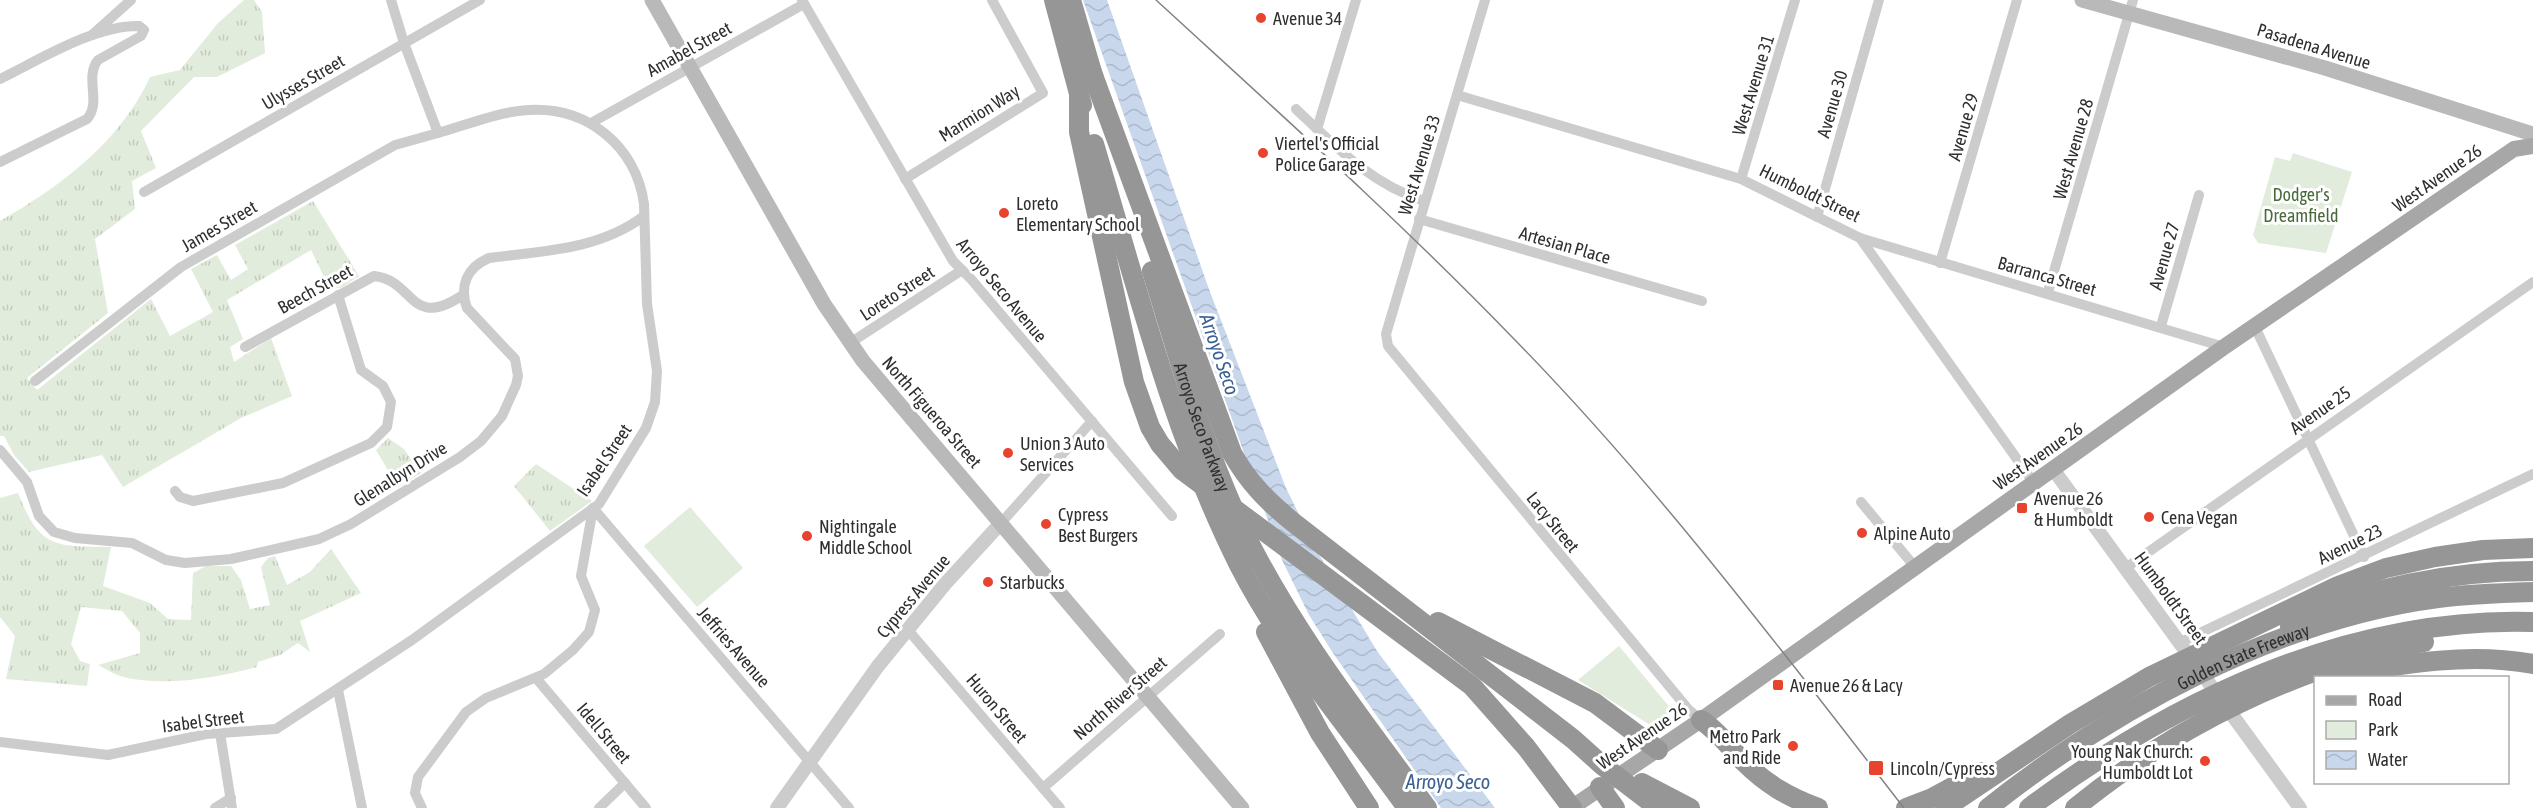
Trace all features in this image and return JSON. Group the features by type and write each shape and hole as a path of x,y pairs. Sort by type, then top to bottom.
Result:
{"highway":[{"name":"Arroyo Seco Parkway","path":"1053,0 1168,397 1195,469 1240,566 1277,629 1407,808"},
{"name":"Arroyo Seco Parkway","path":"1071,0 1193,407 1228,496 1279,597 1326,671 1427,808"},
{"path":"1090,67 1232,453 1245,477 1264,498 1640,788 1658,808"},
{"path":"1079,94 1079,132 1134,382 1150,427 1171,459 1196,483 1432,654 1472,686 1492,707 1562,804"},
{"path":"1906,808 1932,798 2070,724 2149,677 2268,618 2386,568 2483,550 2533,548"},
{"path":"1240,566 1266,633 1320,733 1370,808"},
{"path":"2240,655 2314,614 2367,596 2460,576 2533,571"},
{"path":"1375,585 1406,601 1449,629 1595,703 1658,750"},
{"name":"Golden State Freeway","path":"1988,808 2025,780 2115,721 2240,655 2345,618 2388,608 2436,598 2533,592"},
{"path":"2075,808 2145,756 2241,708 2279,685 2400,646 2511,621"},
{"name":"Golden State Freeway","path":"2029,808 2111,752 2180,712 2261,674 2348,644 2392,634 2511,621 2533,622"},
{"path":"2340,676 2412,662 2460,659 2533,664"},
{"path":"2241,708 2314,682"},
{"path":"1701,720 1715,729 1764,781 1781,793 1818,808"},
{"path":"1945,808 2070,724"},
{"path":"1600,787 1615,808"},
{"path":"1640,788 1690,808"}],"main road":[{"name":"North Figueroa Street","path":"652,0 824,304 850,344 1242,808"},
{"name":"Pasadena Avenue","path":"2082,0 2131,7 2533,134"},
{"name":"West Avenue 26","path":"1562,804 1600,787 1658,750 2224,347 2514,149 2533,146"}],"street":[{"path":"87,39 131,0"},
{"path":"391,0 404,43 438,133"},
{"name":"Ulysses Street","path":"144,192 480,0"},
{"name":"Marmion Way","path":"905,179 1043,93 992,0"},
{"path":"1317,129 1356,0"},
{"name":"West Avenue 33","path":"1386,340 1424,201 1485,0"},
{"name":"West Avenue 31","path":"1741,179 1795,0"},
{"name":"Avenue 30","path":"1817,218 1878,0"},
{"name":"Avenue 29","path":"1941,263 2017,0"},
{"name":"Amabel Street","path":"591,123 803,2"},
{"name":"Arroyo Seco Avenue","path":"803,2 944,247 1172,516"},
{"name":"West Avenue 28","path":"2048,292 2131,7"},
{"path":"0,79 87,39 130,26 139,26 144,30 141,36 98,60 93,66 94,104 93,112 87,119 0,162"},
{"name":"Humboldt Street","path":"1457,95 1741,179 1860,238 2034,483"},
{"path":"1296,109 1371,177 1406,195 1424,201"},
{"name":"Isabel Street","path":"0,742 108,756 176,740 220,733 276,729 422,633 598,504 646,428 656,402 657,371 647,304 642,190 632,163 615,141 591,123 560,112 528,110 438,133"},
{"name":"James Street","path":"35,381 181,267 395,145 438,133"},
{"name":"Avenue 27","path":"2161,326 2199,195"},
{"path":"464,295 467,276 481,262 599,241 616,235 644,216"},
{"name":"Artesian Place","path":"1419,219 1702,301"},
{"name":"Barranca Street","path":"1860,238 2048,292 2224,347"},
{"name":"Loreto Street","path":"850,344 962,270"},
{"name":"Beech Street","path":"244,347 374,276 384,277 411,300 432,309 441,308 464,295"},
{"name":"Avenue 25","path":"2127,567 2533,282"},
{"path":"175,491 180,497 193,501 283,483 371,443 383,433 390,420 391,402 383,386 361,370 338,295"},
{"name":"Glenalbyn Drive","path":"0,450 27,482 39,516 54,532 75,538 132,543 166,560 185,563 231,559 319,539 351,524 469,451 502,416 516,385 518,376 515,359 510,351 472,316 464,295"},
{"path":"2255,327 2364,556"},
{"name":"Lacy Street","path":"1386,340 1388,346 1445,417 1562,559 1688,709 1701,720"},
{"name":"Cypress Avenue","path":"777,808 878,666 945,584 1092,421"},
{"name":"Humboldt Street","path":"2054,469 2181,642 2241,708 2300,808"},
{"name":"Avenue 23","path":"2181,642 2533,474"},
{"path":"1861,502 1915,567"},
{"path":"422,808 415,793 418,777 466,712 492,695 536,678 573,650 593,626 594,610 581,576 593,508"},
{"name":"Jeffries Avenue","path":"593,508 849,808"},
{"name":"Huron Street","path":"908,630 1060,808"},
{"name":"North River Street","path":"1043,788 1220,634"},
{"name":"Idell Street","path":"536,678 646,808"},
{"path":"338,690 362,808"},
{"path":"215,808 232,803 220,733"},
{"path":"599,808 625,783"}],"green space":[{"path":"244,0 254,0 262,12 265,53 217,77 194,77 141,131 156,168 132,181 135,209 95,239 108,313 27,378 37,390 151,299 170,336 213,312 191,269 217,255 231,280 248,269 235,245 313,201 359,276 341,288 329,287 311,250 227,300 243,339 230,347 234,362 271,338 292,396 241,418 123,487 102,455 29,472 14,455 4,436 0,436 0,221 45,193 87,160 122,122 150,77 180,70 218,23"},
{"name":"Dodger's Dreamfield","path":"2293,153 2352,172 2326,253 2258,243 2253,235 2275,157 2290,161"},
{"path":"388,438 404,449 421,473 398,487 376,450"},
{"path":"536,464 592,501 550,531 514,486"},
{"path":"18,493 34,525 51,541 76,546 111,547 103,586 150,603 168,619 191,620 193,573 206,566 231,566 241,580 250,609 270,605 261,567 268,558 275,556 287,585 310,572 331,549 361,593 300,621 310,652 298,643 280,655 258,662 257,667 208,678 173,681 123,677 98,665 140,653 140,633 122,611 81,607 71,644 80,661 90,664 87,686 6,679 15,636 0,617 0,498"},
{"path":"690,507 743,568 697,607 644,546"},
{"path":"1619,646 1671,709 1669,719 1655,728 1578,680"}],"water":[{"name":"Arroyo Seco","path":"1083,0 1107,0 1210,292 1286,488 1318,553 1377,651 1495,808 1441,808 1309,615 1282,560"}],"tram line":[{"path":"1156,0 1383,209 1471,295 1566,394 1716,568 1904,808"}],"place":[{"name":"Avenue 34","path":"1261,18"},
{"name":"Viertel's Official Police Garage","path":"1263,153"},
{"name":"Loreto Elementary School","path":"1004,213"},
{"name":"Union 3 Auto Services","path":"1008,453"},
{"name":"Avenue 26 & Humboldt","path":"2022,508"},
{"name":"Cena Vegan","path":"2149,517"},
{"name":"Cypress Best Burgers","path":"1046,524"},
{"name":"Alpine Auto","path":"1862,533"},
{"name":"Nightingale Middle School","path":"807,536"},
{"name":"Starbucks","path":"988,582"},
{"name":"Avenue 26 & Lacy","path":"1778,685"},
{"name":"Metro Park and Ride","path":"1793,746"},
{"name":"Young Nak Church: Humboldt Lot","path":"2205,761"},
{"name":"Lincoln/Cypress","path":"1876,768"}]}
